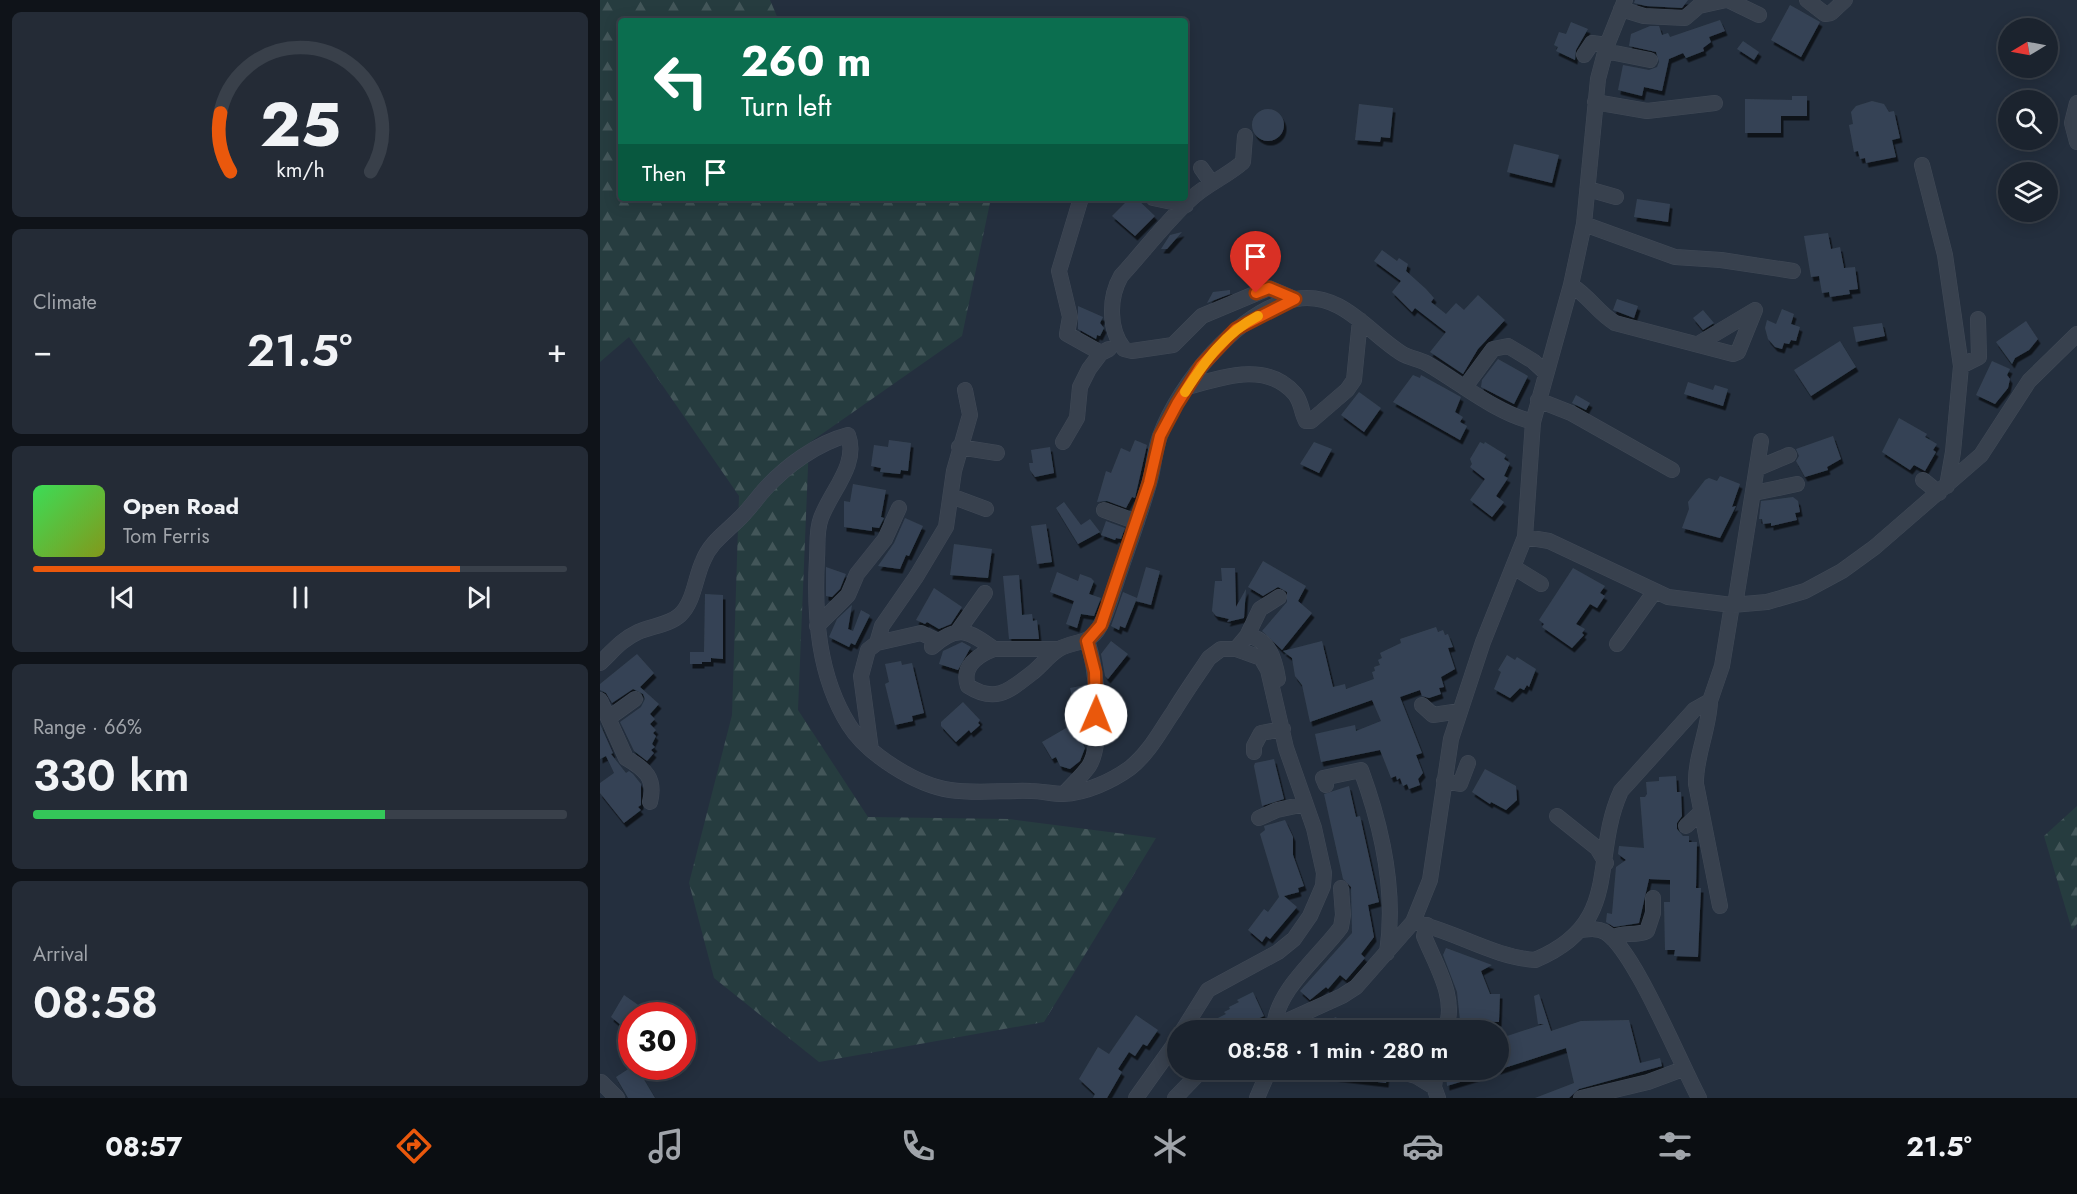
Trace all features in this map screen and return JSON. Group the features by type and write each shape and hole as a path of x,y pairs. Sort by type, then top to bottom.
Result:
{"street":[{"path":"1450,1020 1450,1002 1420,924 1422,904 1434,865 1443,781 1451,739 1483,642 1526,537 1533,422 1571,285 1584,224 1595,102 1606,48 1623,5 1644,16 1685,18 1699,6 1727,0 1760,15"},
{"path":"1807,0 1825,14 1831,13 1845,0"},
{"path":"1584,55 1592,43 1650,60"},
{"path":"1595,102 1647,111 1715,103"},
{"path":"2076,110 2072,123 2077,142"},
{"path":"1124,350 1115,334 1112,300 1114,289 1121,276 1186,205 1211,182 1232,172 1243,162 1245,136"},
{"path":"1922,165 1945,255 1960,366 1953,452 1943,489"},
{"path":"1201,168 1211,182"},
{"path":"1588,189 1616,197"},
{"path":"1080,201 1059,272 1070,317 1066,334 1101,353"},
{"path":"1162,201 1186,205"},
{"path":"1584,224 1675,257 1721,260 1793,271"},
{"path":"1571,285 1590,297 1604,317 1615,323 1698,344"},
{"path":"1063,442 1077,417 1080,387 1089,369 1101,353 1107,349 1132,351 1173,345 1202,316 1269,288 1295,299 1324,300 1343,307 1402,354 1424,362 1513,417 1533,422"},
{"path":"1059,649 1009,692 999,694 975,690 968,686 966,680 971,663 977,657 994,649 1059,649 1087,641 1101,625 1137,522 1160,436 1188,387 1201,366 1236,329 1295,299"},
{"path":"1960,366 1978,357 1978,319"},
{"path":"1188,387 1235,373 1257,373 1287,386 1302,405 1306,420 1311,420 1347,390 1354,380 1360,320"},
{"path":"1526,537 1549,541 1655,591 1688,600 1733,605 1786,598 1824,582 1875,547 1981,455 2034,375 2077,334"},
{"path":"1465,387 1492,349 1508,346 1533,361 1546,373"},
{"path":"877,642 882,626 907,592 943,534 949,514 959,447 970,415 965,390"},
{"path":"1538,400 1571,413 1672,470"},
{"path":"600,663 617,644 639,632 674,620 682,613 695,588 703,560 723,532 739,520 767,486 802,457 835,438 848,435 852,446 849,461 821,518 817,534 817,626 820,650 832,687 848,724 863,745 922,780 948,790 1032,791 1064,794 1106,782 1130,767 1152,747 1209,658 1221,649 1236,649 1261,658 1268,670 1286,748 1314,828 1323,873 1323,886 1302,930 1278,952 1208,990 1188,1020"},
{"path":"1720,906 1700,813 1695,771 1707,735 1710,701 1722,666 1754,493 1761,441"},
{"path":"959,447 997,453"},
{"path":"1758,468 1789,455"},
{"path":"1923,480 1943,489"},
{"path":"1754,493 1797,484"},
{"path":"951,496 986,509"},
{"path":"817,626 848,595 857,574 885,539 898,508"},
{"path":"1104,510 1137,522"},
{"path":"1515,568 1541,584"},
{"path":"1617,644 1655,591"},
{"path":"958,631 985,592"},
{"path":"1236,649 1247,636 1260,609 1279,597"},
{"path":"871,750 861,676 868,650 877,642 921,633 934,645 945,634 958,631 971,634 994,649"},
{"path":"1247,636 1254,637 1268,648 1276,663 1292,741 1286,748"},
{"path":"1064,794 1089,765 1094,749 1096,686 1092,654 1087,641"},
{"path":"610,717 635,699"},
{"path":"600,700 610,717 626,758 641,765 652,784 650,802"},
{"path":"1582,930 1595,906 1606,863 1612,818 1621,791 1694,710 1710,701"},
{"path":"1422,705 1433,715 1460,711"},
{"path":"1254,752 1254,746 1261,733 1283,729"},
{"path":"1443,781 1460,784 1468,763"},
{"path":"1326,785 1323,778 1361,770 1387,873 1390,922 1387,953"},
{"path":"1259,818 1277,810 1305,804"},
{"path":"1686,826 1700,813"},
{"path":"1557,816 1597,849 1606,863"},
{"path":"1273,1020 1275,1013 1287,995 1341,927 1343,915 1341,888"},
{"path":"1612,938 1622,934 1638,936 1647,931 1653,913 1653,898"},
{"path":"1420,924 1506,955 1535,960 1582,930 1597,929 1612,938 1632,962 1699,1098"},
{"path":"1290,1020 1356,987 1387,953 1420,924"},
{"path":"1136,1098 1167,1055"},
{"path":"1581,1098 1648,1082 1683,1068"},
{"path":"1175,1098 1192,1080"},
{"path":"1257,1098 1265,1080"},
{"path":"1421,1080 1436,1092"},
{"path":"601,1082 617,1098"}],"green space":[{"path":"600,0 770,0 778,18 618,18 618,201 990,201 962,336 809,443 798,710 868,817 1009,819 1156,838 1044,1022 819,1062 714,978 689,883 732,715 739,496 629,337 600,362"},
{"path":"2077,806 2077,924 2072,930 2044,836"}],"building":[{"path":"1635,0 1688,0 1682,8 1646,6 1634,3"},
{"path":"1790,5 1820,22 1801,57 1771,40"},
{"path":"1720,20 1725,31 1709,37 1711,42 1703,48 1704,51 1686,58 1683,53 1669,59 1662,91 1644,87 1642,96 1618,90 1623,65 1649,70 1657,67 1659,62 1656,52 1629,46 1631,34 1650,26 1659,26 1662,35 1668,33 1670,37"},
{"path":"1571,22 1588,29 1576,50 1575,60 1556,51 1558,47 1554,45 1559,32 1566,34"},
{"path":"1743,41 1759,52 1754,60 1737,49"},
{"path":"1792,96 1807,96 1807,116 1781,116 1781,133 1745,133 1745,99 1792,100"},
{"path":"1872,101 1884,104 1889,112 1894,111 1900,138 1892,140 1896,157 1866,163 1865,158 1860,159 1858,151 1854,152 1849,125 1853,124 1851,112 1856,106"},
{"path":"1359,104 1393,108 1390,138 1381,137 1380,142 1355,140"},
{"path":"1268,109 1279,114 1284,125 1279,136 1268,141 1257,136 1252,125 1257,114"},
{"path":"1514,144 1559,155 1552,183 1507,172"},
{"path":"1637,199 1670,204 1668,222 1634,217"},
{"path":"1127,201 1139,201 1155,216 1135,236 1112,216"},
{"path":"1182,232 1167,249 1161,249 1170,235"},
{"path":"1828,233 1831,249 1840,247 1844,268 1855,267 1858,289 1849,290 1850,294 1830,297 1829,292 1822,293 1819,276 1811,277 1804,236"},
{"path":"1382,250 1397,261 1399,258 1408,264 1406,271 1434,298 1431,302 1446,314 1456,303 1464,310 1478,295 1505,320 1478,349 1463,374 1430,352 1446,332 1415,308 1412,312 1392,292 1401,281 1374,261"},
{"path":"1230,290 1230,294 1207,303 1213,292"},
{"path":"1617,299 1638,306 1634,318 1613,310"},
{"path":"1078,306 1103,317 1100,323 1104,328 1096,339 1078,329"},
{"path":"1782,309 1794,314 1791,324 1800,327 1796,341 1791,340 1789,344 1784,343 1782,349 1775,347 1768,339 1765,328 1767,320 1776,324"},
{"path":"1703,310 1714,323 1703,330 1693,318"},
{"path":"2026,321 2038,339 2029,350 2015,358 2012,364 1996,342"},
{"path":"1882,323 1885,336 1856,342 1853,327"},
{"path":"1840,341 1856,367 1811,396 1794,370"},
{"path":"1498,359 1528,376 1514,404 1481,387 1482,380"},
{"path":"1992,361 2010,369 2007,375 2010,379 2008,388 1995,404 1976,395"},
{"path":"1413,375 1420,378 1421,375 1461,397 1455,412 1463,417 1460,422 1467,426 1460,440 1393,402"},
{"path":"1688,382 1713,390 1715,385 1728,389 1723,406 1684,394"},
{"path":"1359,392 1381,408 1364,432 1341,415"},
{"path":"1576,395 1590,403 1586,410 1572,403"},
{"path":"1899,418 1927,434 1925,437 1937,444 1933,450 1936,452 1925,471 1914,465 1910,470 1882,452"},
{"path":"1833,436 1841,459 1827,467 1828,470 1805,477 1796,461 1799,456 1796,449"},
{"path":"889,440 911,443 908,471 901,470 900,474 880,472 881,468 871,466 874,445 888,447"},
{"path":"1135,440 1147,445 1135,498 1132,497 1126,508 1107,501 1097,502 1106,471 1111,473 1121,448 1130,452"},
{"path":"1314,442 1332,449 1319,473 1300,464"},
{"path":"1480,442 1484,444 1485,442 1506,455 1504,459 1510,463 1504,476 1508,478 1496,496 1504,502 1492,517 1470,500 1485,479 1470,467 1472,464 1470,459"},
{"path":"1050,447 1054,473 1035,477 1030,470 1029,463 1033,463 1031,450"},
{"path":"1720,476 1740,484 1732,507 1736,506 1720,538 1682,528 1689,509 1688,502 1705,480 1709,478 1717,481"},
{"path":"853,484 886,490 881,517 884,518 879,528 872,527 872,531 844,527 844,501 850,502"},
{"path":"1793,497 1798,501 1800,512 1795,513 1797,520 1771,526 1771,523 1763,524 1762,519 1759,519 1761,501"},
{"path":"1064,502 1081,525 1090,519 1100,532 1078,544 1056,508"},
{"path":"905,518 923,526 909,556 906,555 900,569 878,566 894,543"},
{"path":"1106,521 1125,528 1121,539 1116,538 1115,540 1101,535"},
{"path":"1046,524 1052,562 1037,564 1031,526"},
{"path":"954,544 992,549 988,578 950,575"},
{"path":"1263,561 1306,586 1298,601 1312,613 1282,650 1262,631 1287,602 1287,592 1278,587 1263,596 1248,587"},
{"path":"826,567 846,574 840,589 832,597 826,596"},
{"path":"1146,567 1160,571 1151,605 1136,601"},
{"path":"1221,568 1235,568 1236,607 1246,589 1244,618 1227,622 1229,619 1216,616 1212,611 1215,581 1222,581"},
{"path":"1573,568 1605,586 1600,593 1605,596 1597,608 1590,604 1576,624 1585,629 1582,633 1584,635 1572,648 1542,627 1544,624 1539,620"},
{"path":"1057,572 1078,581 1080,574 1091,578 1094,581 1089,594 1101,598 1094,616 1081,614 1077,628 1066,624 1074,601 1050,592"},
{"path":"1019,575 1022,615 1032,614 1033,621 1037,620 1039,639 1009,639 1003,576"},
{"path":"934,588 962,607 951,624 939,629 927,622 925,624 916,620"},
{"path":"1123,592 1137,598 1125,628 1120,626 1119,630 1111,626"},
{"path":"705,594 723,595 723,659 711,658 711,662 690,664 690,652 704,652"},
{"path":"852,605 848,629 853,631 861,610 870,615 855,645 851,643 849,647 829,637 837,619"},
{"path":"1436,627 1438,632 1443,630 1445,635 1448,634 1453,647 1448,648 1455,669 1441,677 1444,687 1439,688 1441,694 1429,698 1422,696 1420,690 1400,697 1422,753 1416,755 1423,773 1418,779 1420,785 1409,789 1407,784 1403,786 1400,778 1397,780 1396,776 1391,778 1380,750 1321,762 1315,734 1355,725 1356,731 1381,721 1372,700 1310,722 1302,685 1295,676 1292,658 1283,651 1322,641 1333,687 1345,684 1346,689 1374,679 1372,672 1375,671 1374,667 1380,665 1378,660 1382,658 1380,653 1401,643 1400,639"},
{"path":"1111,641 1128,654 1108,679 1105,676 1101,654"},
{"path":"962,642 971,647 958,670 939,664 943,651"},
{"path":"637,654 654,673 640,687 659,704 650,714 655,719 650,724 656,730 653,733 656,736 652,744 655,747 651,750 654,753 647,761 634,751 620,722 641,707 645,699 643,694 633,689 612,703 606,693 600,690 600,684"},
{"path":"1507,655 1515,660 1517,657 1536,669 1529,687 1527,685 1524,690 1520,688 1510,698 1494,689 1501,672 1498,670"},
{"path":"901,661 902,665 912,663 924,713 912,716 913,721 895,725 885,684 889,682 885,664"},
{"path":"1086,685 1087,695 1072,697 1070,688"},
{"path":"963,702 980,720 978,723 980,725 971,733 969,730 956,742 941,726 941,722"},
{"path":"600,724 613,753 611,754 626,773 629,771 641,784 641,805 638,807 641,810 624,823 600,793 600,783 614,773 606,756 600,759"},
{"path":"1073,724 1085,748 1080,761 1070,769 1060,766 1056,757 1052,759 1042,742"},
{"path":"1274,759 1284,799 1262,806 1254,766 1255,763"},
{"path":"1485,769 1516,786 1517,800 1506,810 1491,802 1490,804 1472,792"},
{"path":"1676,776 1677,792 1681,792 1682,816 1677,823 1677,829 1683,836 1689,836 1689,842 1697,842 1696,888 1701,888 1698,957 1674,956 1675,950 1665,950 1664,902 1670,902 1670,880 1649,879 1639,923 1614,927 1606,922 1607,913 1612,914 1616,867 1626,860 1618,854 1619,846 1644,848 1640,797 1645,797 1647,794 1646,782 1659,781 1659,777"},
{"path":"1349,786 1356,817 1360,816 1379,902 1368,905 1374,937 1361,954 1365,958 1346,980 1340,975 1328,989 1326,987 1310,1000 1300,991 1352,933 1351,887 1343,879 1324,794"},
{"path":"1285,820 1293,837 1293,855 1304,886 1298,888 1299,892 1284,896 1297,907 1270,939 1266,936 1262,942 1248,930 1264,909 1268,912 1279,897 1260,834 1265,830 1264,826"},
{"path":"1446,948 1492,965 1481,971 1490,994 1500,994 1499,1020 1460,1020 1457,992 1443,955"},
{"path":"1253,992 1264,1016 1255,1020 1217,1020 1226,1014 1224,1012 1230,1009 1229,1007 1239,1002 1237,1000"},
{"path":"1539,994 1551,1031 1581,1021 1629,1020 1640,1063 1660,1058 1662,1066 1579,1089 1569,1098 1535,1098 1574,1083 1566,1048 1509,1066 1509,1035 1544,1024 1538,1024 1534,996"},
{"path":"624,995 634,1002 620,1002"},
{"path":"618,1005 618,1023 611,1017"},
{"path":"1136,1015 1158,1030 1147,1046 1143,1044 1135,1056 1129,1052 1118,1069 1122,1072 1107,1098 1093,1098 1095,1094 1079,1079 1098,1047 1109,1054"},
{"path":"618,1076 618,1080 644,1080 655,1098 628,1098 616,1077"},
{"path":"1360,1080 1386,1080 1386,1083"},
{"path":"1447,1080 1467,1080 1447,1086"}],"slow traffic":[{"path":"1185,392 1215,349 1236,329 1258,316"}],"route":[{"path":"1096,715 1095,672 1087,641 1101,625 1149,483 1160,436 1201,366 1215,349 1249,320 1295,299 1269,288 1256,293"}]}
